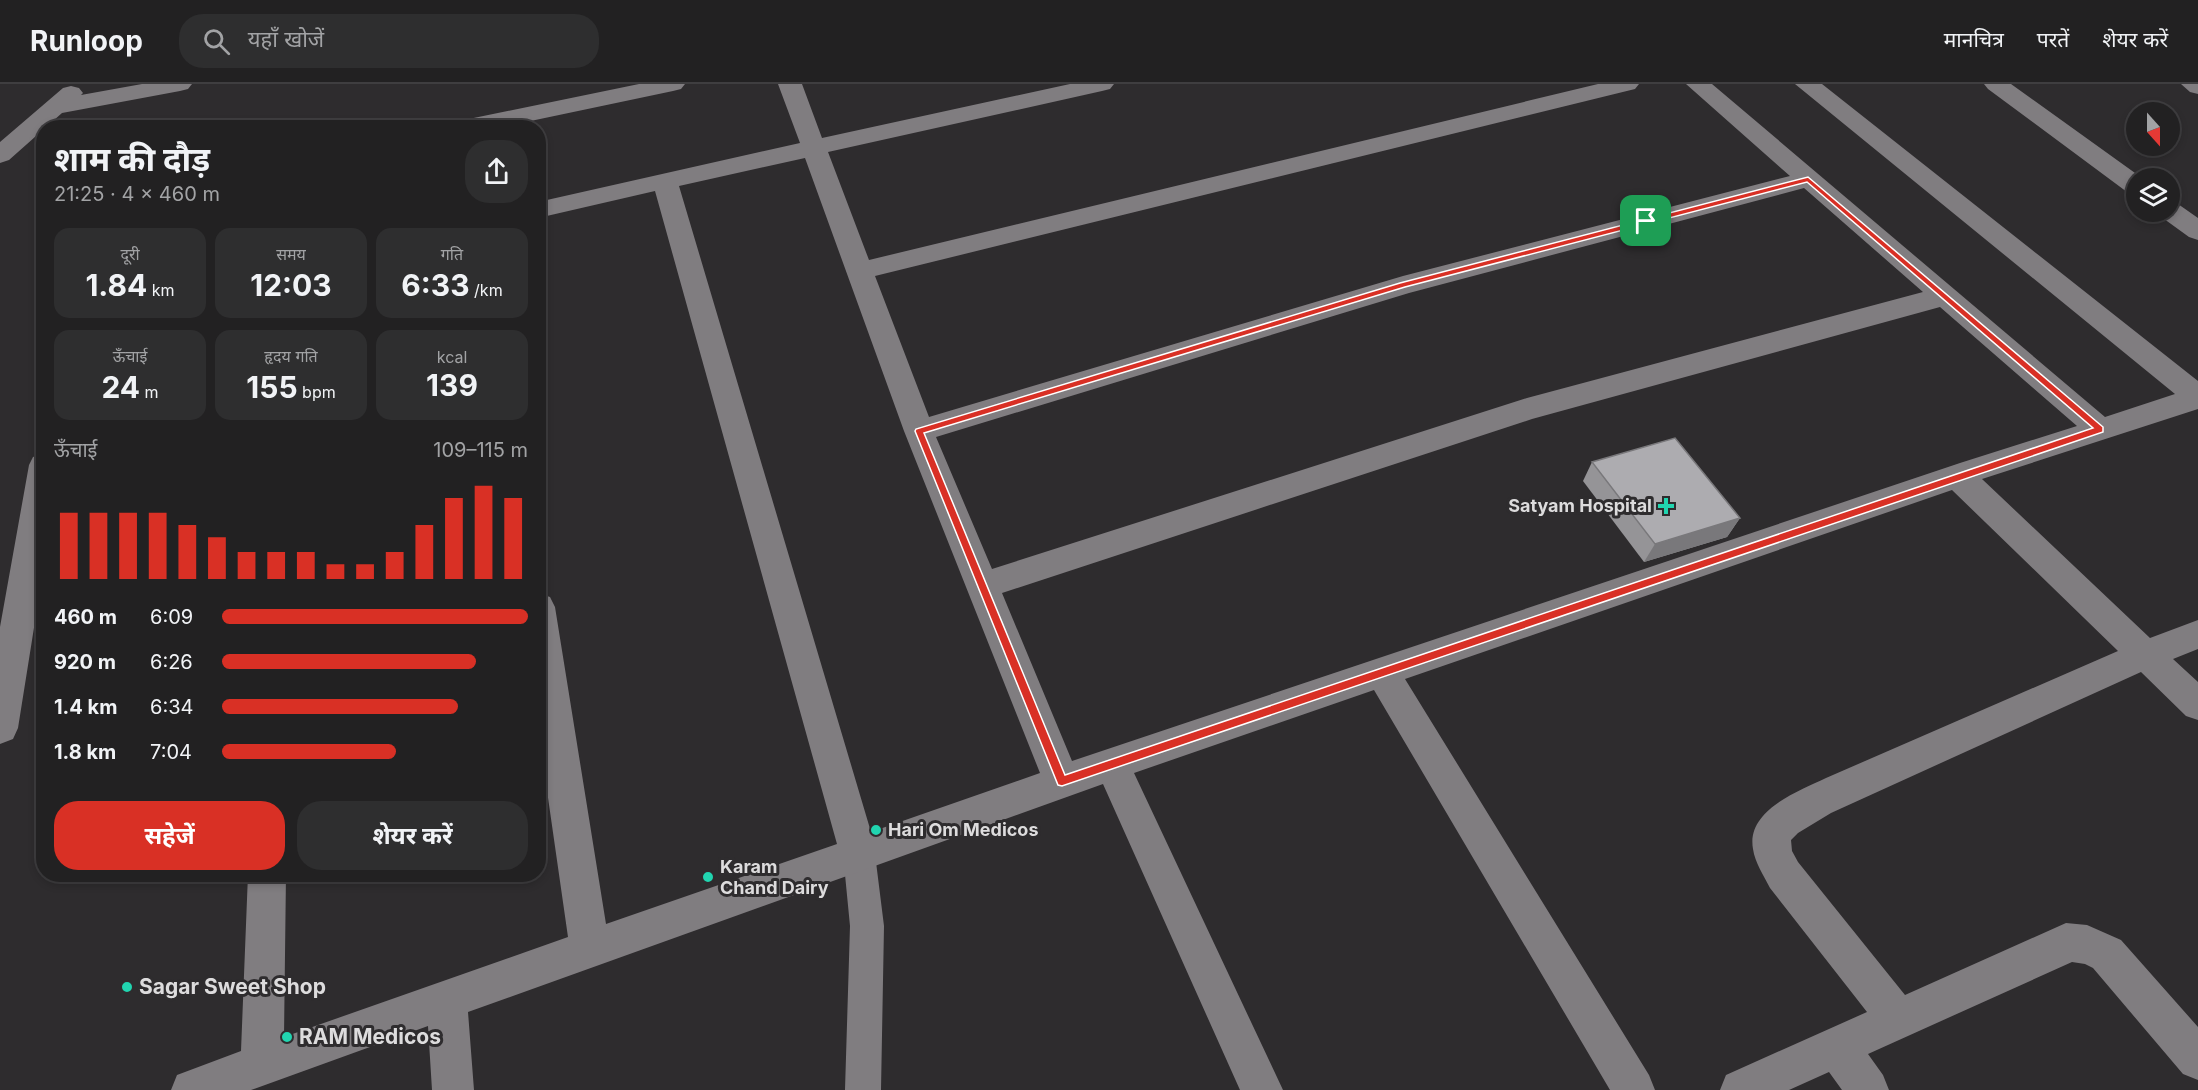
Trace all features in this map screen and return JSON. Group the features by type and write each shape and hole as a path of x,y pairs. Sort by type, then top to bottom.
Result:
{"street":[{"path":"41,120 82,84"},
{"path":"56,107 180,84"},
{"path":"498,120 672,84"},
{"path":"790,84 919,431 984,585 1062,781"},
{"path":"546,208 1102,84"},
{"path":"860,271 1627,84"},
{"path":"1698,84 2100,429"},
{"path":"1807,84 2198,397"},
{"path":"1996,84 2126,179"},
{"path":"2193,84 2198,87"},
{"path":"0,155 36,124"},
{"path":"919,431 1403,285 1808,179"},
{"path":"665,181 859,854"},
{"path":"2180,218 2198,231"},
{"path":"984,585 1527,408 1945,296"},
{"path":"192,1090 1062,781 1958,476 2198,397"},
{"path":"1958,476 2198,705"},
{"path":"0,728 36,531"},
{"path":"1898,1018 1784,875 1771,851 1771,840 1776,830 1785,819 1842,789 2146,654 2198,634"},
{"path":"546,660 590,949"},
{"path":"1382,672 1634,1090"},
{"path":"1112,764 1262,1090"},
{"path":"262,1066 267,882"},
{"path":"1741,1090 2066,943 2078,941 2090,944 2107,954 2198,1059"},
{"path":"447,1001 453,1090"},
{"path":"1837,1047 1868,1090"}],"lane":[{"path":"859,854 867,926 862,1090"}],"building":[{"path":"1675,438 1740,518 1655,544 1592,462"}],"place":[{"name":"Satyam Hospital","path":"1666,506"},
{"name":"Hari Om Medicos","path":"876,830"},
{"name":"Karam Chand Dairy","path":"708,877"},
{"name":"Sagar Sweet Shop","path":"127,987"},
{"name":"RAM Medicos","path":"287,1037"}],"route":[{"path":"1808,179 2100,429 1062,781 984,585 919,431 1403,285 1646,221 1808,179"}]}
